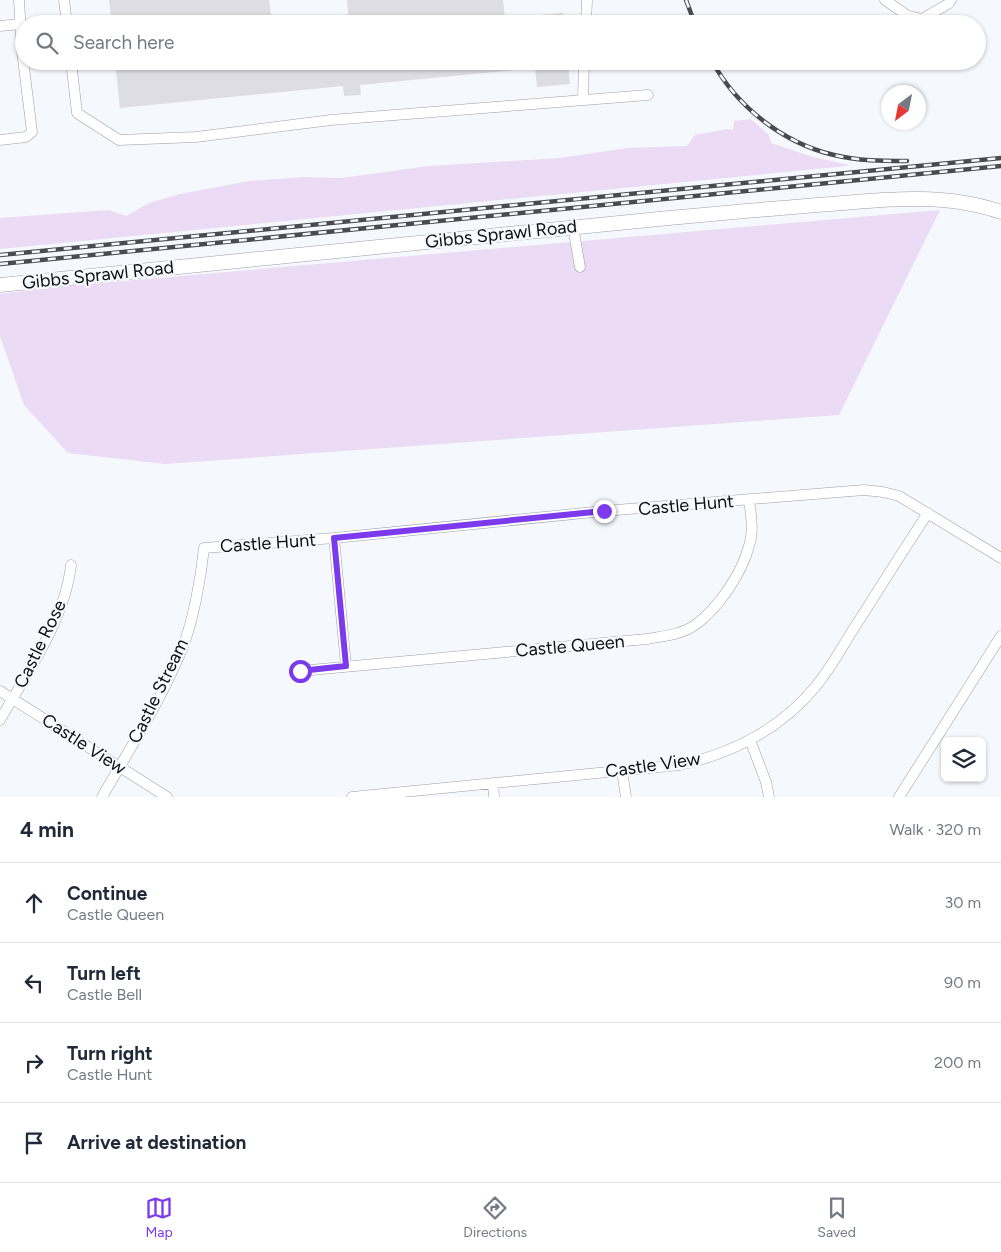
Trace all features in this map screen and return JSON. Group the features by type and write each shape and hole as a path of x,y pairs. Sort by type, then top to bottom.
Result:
{"main road":[{"name":"Gibbs Sprawl Road","path":"0,285 782,207 925,198 962,202 1001,212"}],"street":[{"path":"19,0 20,15"},
{"path":"64,0 66,15"},
{"path":"586,15 587,0"},
{"path":"886,0 907,15"},
{"path":"929,15 948,4 951,0"},
{"path":"0,26 15,24"},
{"path":"0,140 26,137 32,132 25,70"},
{"path":"72,70 77,113 119,140 196,137 331,120 648,95"},
{"path":"583,99 584,70"},
{"path":"573,227 580,267"},
{"name":"Castle Hunt","path":"204,548 334,538 604,511 864,490 899,496 1001,558"},
{"name":"Castle Queen","path":"300,671 647,639 677,634 694,626 708,614 736,576 749,546 752,528 749,500"},
{"name":"Castle View","path":"356,797 680,765 704,760 727,752 750,740 788,715 818,684 928,513"},
{"path":"334,538 346,666"},
{"name":"Castle Stream","path":"102,797 153,711 182,648 202,571 204,548"},
{"name":"Castle Rose","path":"0,720 38,655 52,626 67,587 71,565"},
{"path":"899,797 1001,636"},
{"name":"Castle View","path":"0,691 167,797"},
{"path":"750,740 766,782 769,797"},
{"path":"622,771 626,797"},
{"path":"493,783 494,797"}],"shaded area":[{"path":"751,119 769,135 771,143 813,157 849,165 0,249 0,218 109,210 126,216 149,203 180,194 249,181 304,177 341,178 429,166 560,158 627,148 687,146 695,135 727,129 733,130 734,121"},
{"path":"940,210 839,415 165,464 68,453 24,405 0,336 0,294 53,287"}],"building":[{"path":"109,0 269,0 271,15 111,15"},
{"path":"347,0 503,0 505,15 348,15"},
{"path":"563,13 563,15 540,15"},
{"path":"116,70 514,70 360,85 361,95 344,96 343,86 120,108"},
{"path":"535,70 569,70 570,84 537,87"}],"railway":[{"path":"686,0 692,15"},
{"path":"717,70 748,108 763,121 797,142 843,157 907,161"},
{"path":"0,255 1001,158"},
{"path":"0,264 1001,166"}],"route":[{"path":"300,671 346,666 334,538 604,511"}]}
